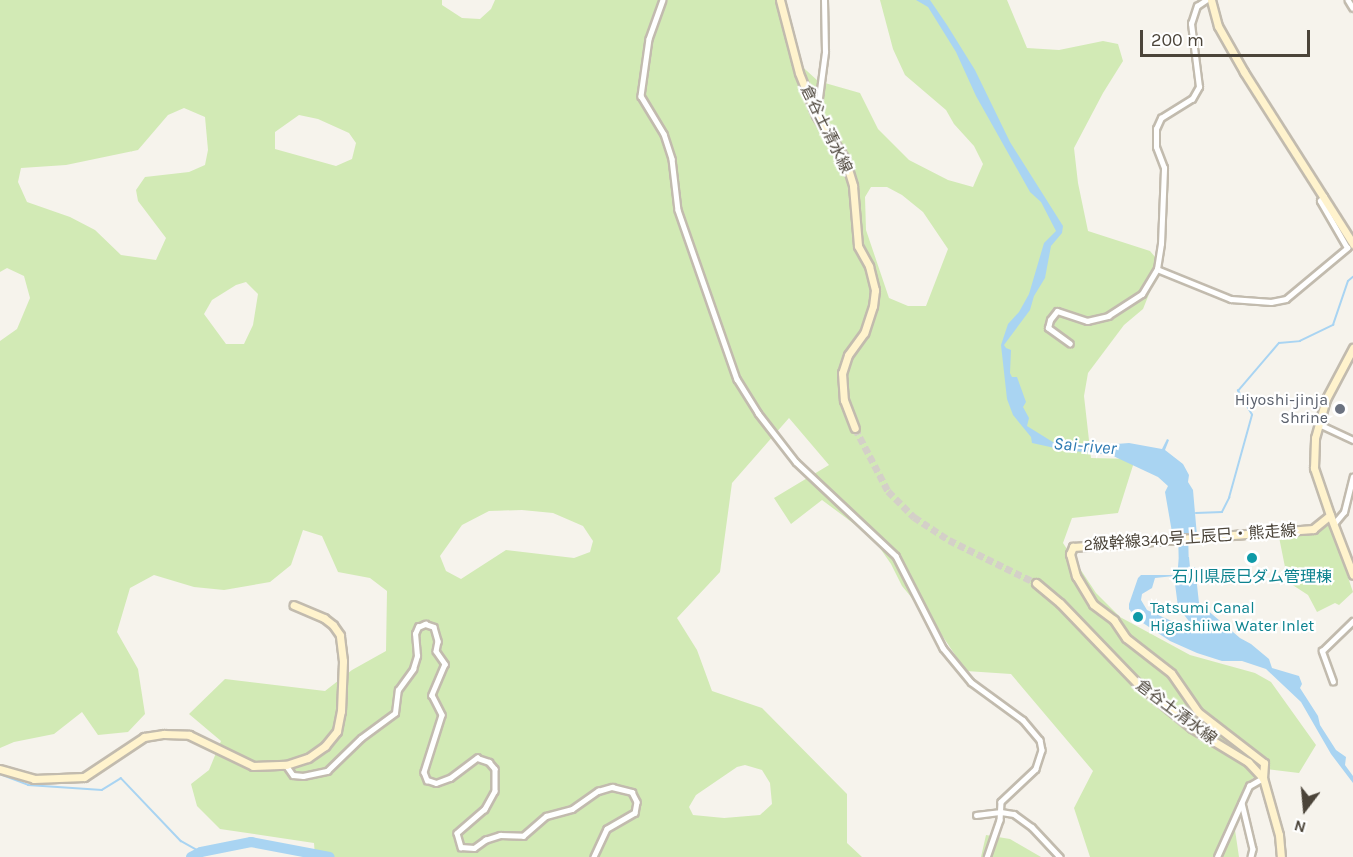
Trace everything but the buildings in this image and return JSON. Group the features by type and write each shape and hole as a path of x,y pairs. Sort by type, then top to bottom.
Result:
{"street":[{"path":"663,0 649,39 640,96 664,134 672,159 678,210 737,379 758,413 796,462 896,556 943,648 971,682 1023,720 1040,740 1042,750 1036,769 1001,802 1001,812 987,857"},
{"name":"倉谷土清水線","path":"780,0 799,73 816,115 845,159 853,186 858,246 869,266 875,290 873,306 864,333 848,355 842,373 843,400 855,428"},
{"path":"816,115 825,52 824,0"},
{"path":"1070,344 1048,328 1057,311 1087,321 1108,316 1142,294 1157,269 1161,244 1164,168 1156,147 1156,129 1161,118 1192,99 1199,87 1191,24 1197,6 1206,0"},
{"path":"1211,0 1218,26 1235,56 1353,244"},
{"path":"1348,0 1353,8"},
{"path":"1157,269 1231,299 1271,302 1286,298 1347,248 1320,201 1325,197"},
{"path":"1353,348 1326,399 1313,454 1314,468 1333,525 1353,574"},
{"path":"1319,424 1353,440"},
{"path":"1333,525 1344,512 1353,477"},
{"name":"2級幹線340号上辰巳・熊走線","path":"1263,778 1264,763 1198,712 1171,673 1126,638 1114,620 1093,604 1076,576 1070,554 1073,547 1313,529 1330,515"},
{"name":"倉谷土清水線","path":"1036,583 1060,603 1137,683 1192,728 1248,762 1263,778"},
{"path":"0,769 34,779 84,777 144,737 164,734 189,735 253,766 286,765 308,758 325,747 337,731 341,711 343,661 340,635 333,625 324,618 294,605"},
{"path":"1333,682 1322,651 1353,621"},
{"path":"286,765 293,775 303,776 327,771 361,738 395,713 398,690 413,669 417,656 415,634 418,627 425,624 434,627 438,641 436,651 445,664 432,695 442,715 441,726 424,772 427,780 436,783 450,778 477,758 489,762 495,769 495,791 485,809 457,833 461,847 474,848 485,840 500,835 523,836 546,816 572,809 598,791 612,787 632,792 637,802 634,813 607,829 594,857"},
{"path":"1217,857 1249,786 1263,778 1279,835 1281,857"},
{"path":"1242,803 1252,849 1251,857"},
{"path":"976,815 1001,812 1023,819 1060,857"}],"green space":[{"path":"0,0 442,0 442,5 462,18 480,19 491,9 495,0 780,0 796,61 818,81 860,93 878,129 909,160 948,180 973,187 983,164 974,146 954,124 946,110 905,75 893,49 880,0 1007,0 1027,48 1059,50 1103,41 1118,44 1123,61 1074,148 1078,183 1088,231 1150,251 1161,264 1143,309 1124,325 1088,373 1084,396 1091,458 1135,459 1118,513 1072,518 1063,543 1096,593 1120,617 1190,655 1255,673 1271,682 1316,745 1299,773 1266,769 1249,781 1235,830 1239,857 1090,857 1074,808 1093,771 1011,674 966,671 939,631 902,586 891,564 873,538 822,500 791,524 774,498 829,465 789,418 732,483 720,572 677,618 697,650 712,691 762,708 847,794 847,843 862,857 315,857 314,843 220,829 197,806 191,784 209,770 221,741 189,714 225,679 325,691 352,670 386,651 387,591 370,578 338,572 322,536 303,530 291,565 270,582 224,590 194,587 154,575 130,588 117,632 138,669 145,714 128,732 98,735 82,712 54,734 14,742 0,748 0,341 17,329 30,298 24,276 7,268 0,272","holes":["184,108 205,117 208,150 205,165 189,172 145,177 136,190 138,201 166,238 156,260 121,255 95,230 70,217 27,202 18,182 21,168 66,165 138,150 168,115","299,115 318,119 349,133 356,143 352,159 336,166 275,149 275,132","871,187 887,187 902,195 923,212 948,249 926,306 908,306 889,298 866,230 865,197","246,282 258,294 253,325 244,344 226,344 204,314 212,300 236,285","522,510 553,513 583,526 593,541 590,552 574,558 506,550 461,579 446,571 440,556 462,525 489,511","745,765 762,770 770,783 772,804 760,815 724,818 693,815 689,807 696,795 737,767"]},
{"path":"1325,524 1330,525 1353,592 1339,605 1335,603 1317,612 1308,595 1288,582 1279,537 1305,534"},
{"path":"986,835 1010,839 1041,857 981,857"}],"water":[{"path":"916,0 930,0 947,25 975,70 1010,142 1063,226 1062,233 1051,246 1045,278 1034,296 1030,310 1004,345 1011,350 1010,373 1012,377 1017,377 1026,402 1023,407 1029,418 1027,426 1056,444 1091,446 1129,443 1162,449 1167,439 1169,440 1165,450 1183,464 1189,475 1188,482 1193,490 1197,536 1173,538 1165,492 1168,486 1158,477 1111,455 1064,450 1032,443 1031,437 1013,415 1007,399 1001,345 1008,324 1019,312 1029,294 1044,243 1056,231 1041,202 1030,192 976,96 956,52 928,7"},
{"path":"1186,557 1189,557 1190,567 1195,567 1199,603 1269,659 1272,668 1299,676 1302,684 1300,688 1318,716 1320,725 1336,750 1346,757 1345,765 1353,776 1353,783 1331,754 1301,702 1266,669 1242,661 1222,661 1197,653 1170,641 1137,619 1129,609 1138,578 1141,575 1177,575 1179,558 1186,561","holes":["1174,576 1178,607 1195,629 1194,631 1147,610 1141,600 1142,594 1152,588 1155,578"]}],"waterway":[{"path":"1196,513 1222,512 1229,498 1252,415 1238,391 1279,343 1300,341 1333,325 1348,281 1353,277"},
{"name":"Sai-river","path":"1183,529 1184,573"},
{"path":"0,774 28,785 102,790 121,778 181,841 201,852"},
{"path":"191,857 201,852 251,842 330,857"}],"tunnel":[{"path":"855,428 888,491 914,517 949,540 1036,583"}],"place":[{"name":"Hiyoshi-jinja Shrine","path":"1340,409"},
{"name":"石川県辰巳ダム管理棟","path":"1252,558"},
{"name":"Tatsumi Canal Higashiiwa Water Inlet","path":"1138,617"}]}
